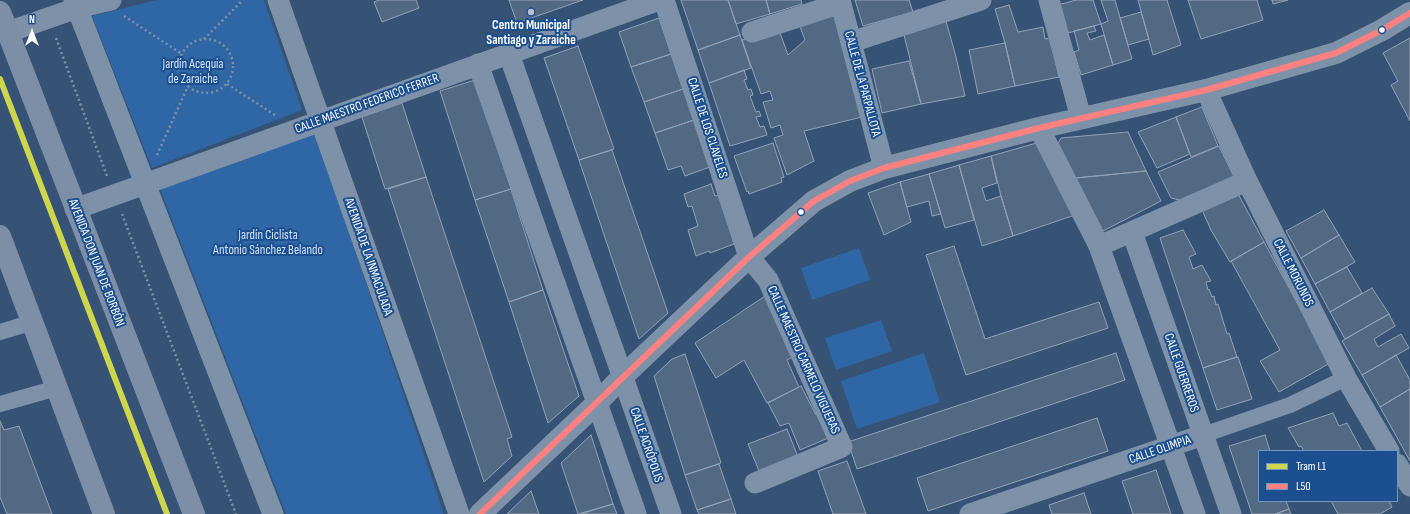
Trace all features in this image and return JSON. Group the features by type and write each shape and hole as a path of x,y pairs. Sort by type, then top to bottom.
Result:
{"main road":[{"name":"AVENIDA DON JUAN DE BORBÓN","path":"0,12 194,514"},
{"path":"0,236 104,514"}],"street":[{"name":"AVENIDA DE LA INMACULADA","path":"278,0 459,514"},
{"name":"CALLE MAESTRO FEDERICO FERRER","path":"75,209 659,0"},
{"name":"CALLE DE LOS CLAVELES","path":"664,0 749,257"},
{"path":"851,42 981,0"},
{"path":"1049,0 1081,118"},
{"path":"8,32 49,18 76,4 107,1"},
{"path":"752,32 840,1"},
{"name":"CALLE DE LA PARPALLOTA","path":"840,1 884,168"},
{"path":"76,4 273,514"},
{"path":"480,514 749,257 814,201 850,181 884,168 1039,128 1206,90 1336,52 1382,30 1410,13"},
{"name":"CALLE ACRÓPOLIS","path":"509,54 670,514"},
{"path":"478,64 636,514"},
{"name":"CALLE MORUNOS","path":"1206,90 1247,181 1346,378 1388,450"},
{"path":"1039,128 1099,246 1195,514"},
{"path":"1099,246 1247,181"},
{"name":"CALLE GUERREROS","path":"1132,232 1231,514"},
{"name":"CALLE MAESTRO CARMELO VIGUERAS","path":"749,257 768,280 842,447 755,483"},
{"path":"0,332 33,322"},
{"name":"CALLE OLIMPIA","path":"970,514 1022,506 1171,446 1290,405 1346,378"},
{"path":"0,404 57,388"},
{"path":"1398,466 1410,486"}],"path":[{"path":"204,39 243,0"},
{"path":"107,1 182,54"},
{"path":"49,18 114,195 236,514"},
{"path":"204,39 213,40 228,50 232,59 233,68 231,76 226,84 220,89 203,93 195,91 182,79 179,71 179,62 182,54 187,47 195,42 204,39"},
{"path":"226,84 297,129"},
{"path":"145,184 188,86"}],"green space":[{"name":"Jardín Acequia de Zaraiche","path":"157,0 264,0 302,110 152,168 92,16"},
{"name":"Jardín Ciclista Antonio Sánchez Belando","path":"315,132 444,514 286,514 160,189"},
{"path":"859,248 870,280 812,300 801,268"},
{"path":"881,320 892,351 836,370 825,338"},
{"path":"924,353 940,402 857,429 841,381"}],"building":[{"path":"379,0 416,0 419,8 382,22 374,2"},
{"name":"Centro Municipal Santiago y Zaraiche","path":"509,0 583,0 517,23"},
{"path":"681,0 728,0 740,35 698,50"},
{"path":"728,0 766,0 770,14 736,24"},
{"path":"766,0 801,0 802,4 770,14"},
{"path":"855,0 909,0 913,12 863,26"},
{"path":"1076,0 1093,0 1101,24 1068,33 1058,5"},
{"path":"1101,0 1115,0 1132,59 1113,65 1101,24 1108,21"},
{"path":"1138,0 1167,0 1181,45 1153,55"},
{"path":"1188,0 1257,0 1263,20 1201,39"},
{"path":"1272,0 1288,0 1273,4"},
{"path":"1009,5 1018,32 1043,27 1045,39 1050,38 1059,77 1015,86 995,9"},
{"path":"1141,12 1149,39 1128,45 1120,18"},
{"path":"836,13 862,117 804,131 814,161 787,175 774,138 783,135 780,125 771,128 763,102 773,100 770,91 761,94 742,40 779,30 788,55 805,40 799,24"},
{"path":"659,18 671,54 631,67 619,32"},
{"path":"946,21 965,96 921,104 904,35"},
{"path":"1094,26 1096,31 1087,33 1090,40 1104,35 1113,65 1081,75 1074,52 1079,50 1074,31"},
{"path":"740,35 751,68 709,83 698,50"},
{"path":"1410,38 1410,121 1391,85 1398,81 1383,53"},
{"path":"1005,43 1015,86 978,94 969,50"},
{"path":"578,46 614,149 579,160 544,58"},
{"path":"671,54 683,89 644,102 631,67"},
{"path":"909,61 921,104 882,113 872,69"},
{"path":"744,70 747,79 744,80 748,90 751,89 753,95 750,96 756,112 759,111 761,116 756,117 760,127 764,126 767,135 730,146 709,83"},
{"path":"475,80 511,189 475,200 440,91"},
{"path":"683,89 694,120 655,133 644,102"},
{"path":"402,103 426,177 385,189 362,117"},
{"path":"1202,107 1218,146 1191,157 1176,117"},
{"path":"1176,117 1190,154 1157,168 1138,132"},
{"path":"694,120 710,167 685,176 681,166 668,170 655,133"},
{"path":"1128,132 1146,171 1076,178 1058,143 1061,138"},
{"path":"1040,142 1078,214 1013,236 991,156"},
{"path":"773,143 784,177 781,178 782,182 749,194 734,156"},
{"path":"1219,146 1235,179 1184,201 1171,198 1158,172"},
{"path":"612,150 668,313 639,339 579,160"},
{"path":"991,156 997,183 982,188 986,201 1001,196 1013,236 982,246 959,165"},
{"path":"959,165 974,220 945,228 929,174"},
{"path":"1146,171 1161,201 1103,231 1076,178"},
{"path":"929,174 941,214 932,216 929,201 907,207 900,182"},
{"path":"426,177 512,437 507,439 512,456 484,482 388,189"},
{"path":"900,182 911,222 884,235 868,193"},
{"path":"711,184 715,196 719,195 734,244 710,253 709,251 696,256 688,230 698,226 692,206 688,207 684,194"},
{"path":"511,189 543,290 509,302 475,200"},
{"path":"1236,190 1264,242 1230,262 1211,230 1202,210"},
{"path":"1324,210 1339,235 1301,258 1286,231"},
{"path":"1183,230 1196,254 1189,257 1193,269 1202,265 1211,281 1206,282 1208,290 1209,289 1212,297 1214,296 1216,305 1218,304 1227,334 1229,333 1237,357 1203,368 1160,238"},
{"path":"1339,235 1355,262 1315,284 1301,258"},
{"path":"1264,242 1330,363 1279,392 1260,361 1280,350 1231,261"},
{"path":"954,246 985,339 1099,302 1108,328 966,375 926,255"},
{"path":"1347,267 1362,293 1330,312 1315,284"},
{"path":"1372,288 1389,314 1345,339 1330,312"},
{"path":"543,290 579,396 548,423 509,302"},
{"path":"768,294 796,355 787,360 799,387 767,403 744,360 716,378 695,343"},
{"path":"1389,314 1395,326 1374,339 1378,347 1401,334 1409,348 1362,375 1342,341"},
{"path":"1116,353 1125,380 857,469 848,442"},
{"path":"685,354 721,463 685,475 654,376 672,359"},
{"path":"1396,355 1410,380 1410,389 1380,407 1362,375"},
{"path":"1238,357 1252,399 1217,410 1203,368"},
{"path":"801,386 816,415 823,411 833,436 800,450 789,423 780,426 768,403"},
{"path":"1410,389 1410,461 1380,407"},
{"path":"1333,413 1339,426 1347,423 1361,450 1303,450 1301,446 1299,447 1288,428"},
{"path":"1097,418 1108,451 928,511 917,478"},
{"path":"0,421 4,430 19,426 52,514 7,514 0,497"},
{"path":"787,429 798,457 759,471 748,444"},
{"path":"591,435 613,504 578,514 561,463"},
{"path":"1265,435 1270,450 1258,450 1258,502 1286,502 1289,509 1275,514 1252,514 1229,446"},
{"path":"847,461 866,514 833,514 818,471"},
{"path":"719,464 731,499 697,510 685,475"},
{"path":"1156,470 1171,514 1133,514 1122,481"},
{"path":"531,491 539,514 507,514"},
{"path":"1084,493 1091,514 1052,514 1049,505"},
{"path":"731,499 736,514 699,514 697,510"},
{"path":"1332,502 1390,502 1392,507 1380,514 1338,514"},
{"path":"613,504 617,514 581,514"},
{"path":"1289,509 1291,514 1275,514"}],"tram line":[{"name":"L1","path":"0,79 167,514"}],"transit line":[{"name":"L50","path":"480,514 749,257 814,201 850,181 884,168 1039,128 1206,90 1336,53 1382,30 1410,13"}],"place":[{"name":"Centro Municipal Santiago y Zaraiche","path":"531,12"}]}
